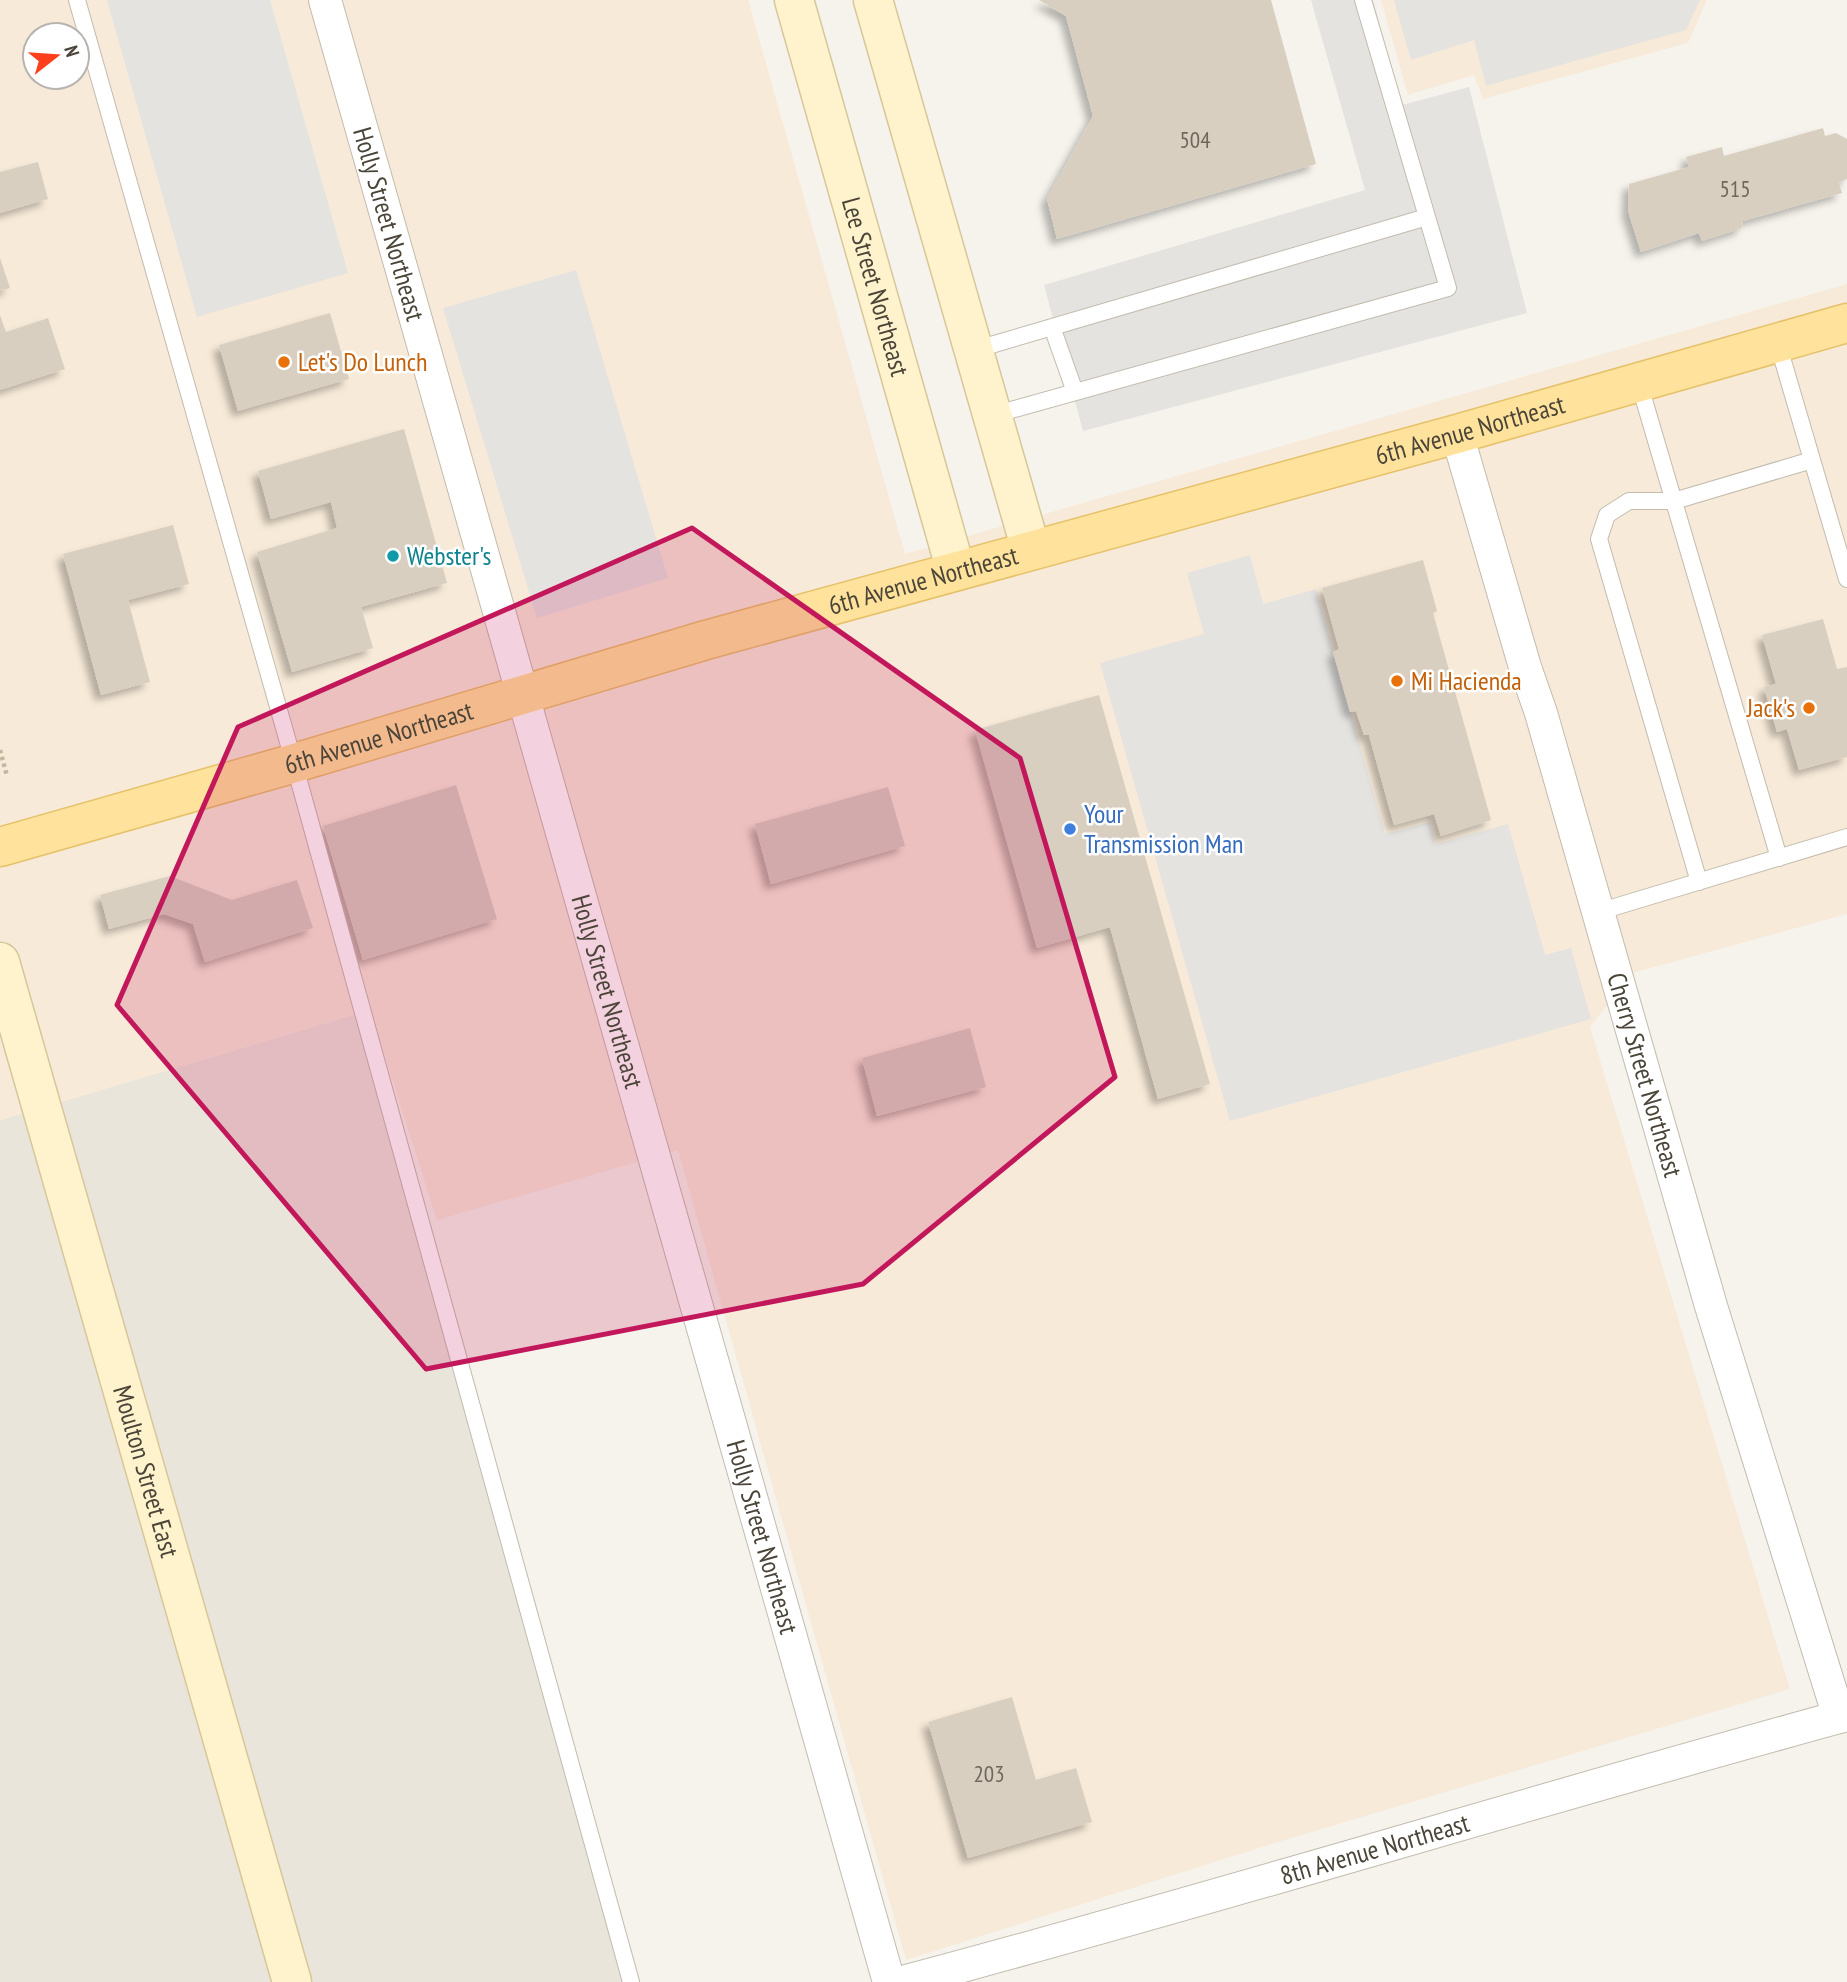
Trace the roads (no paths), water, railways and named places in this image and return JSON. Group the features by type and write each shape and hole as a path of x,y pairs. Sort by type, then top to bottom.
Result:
{"main road":[{"name":"6th Avenue Northeast","path":"0,847 294,763 706,640 1457,434 1847,323"}],"street":[{"name":"Holly Street Northeast","path":"325,0 889,1982"},
{"name":"Lee Street Northeast","path":"794,0 956,571"},
{"path":"873,0 1031,550"},
{"name":"Cherry Street Northeast","path":"1457,434 1711,1306 1843,1716"},
{"name":"Moulton Street East","path":"0,962 292,1982"},
{"name":"8th Avenue Northeast","path":"903,1982 1053,1942 1843,1716"}],"lane":[{"path":"77,0 294,763 631,1982"},
{"path":"993,415 1448,288 1363,0"},
{"path":"974,350 1427,217"},
{"path":"1052,327 1075,393"},
{"path":"1778,344 1847,579"},
{"path":"1639,383 1779,858"},
{"path":"1699,882 1599,539 1607,516 1629,501 1674,501 1812,460"},
{"path":"1598,912 1847,837"}],"place":[{"name":"Let's Do Lunch","path":"284,362"},
{"name":"Webster's","path":"393,556"},
{"name":"Mi Hacienda","path":"1397,681"},
{"name":"Jack's","path":"1809,708"},
{"name":"Your Transmission Man","path":"1070,829"}]}
